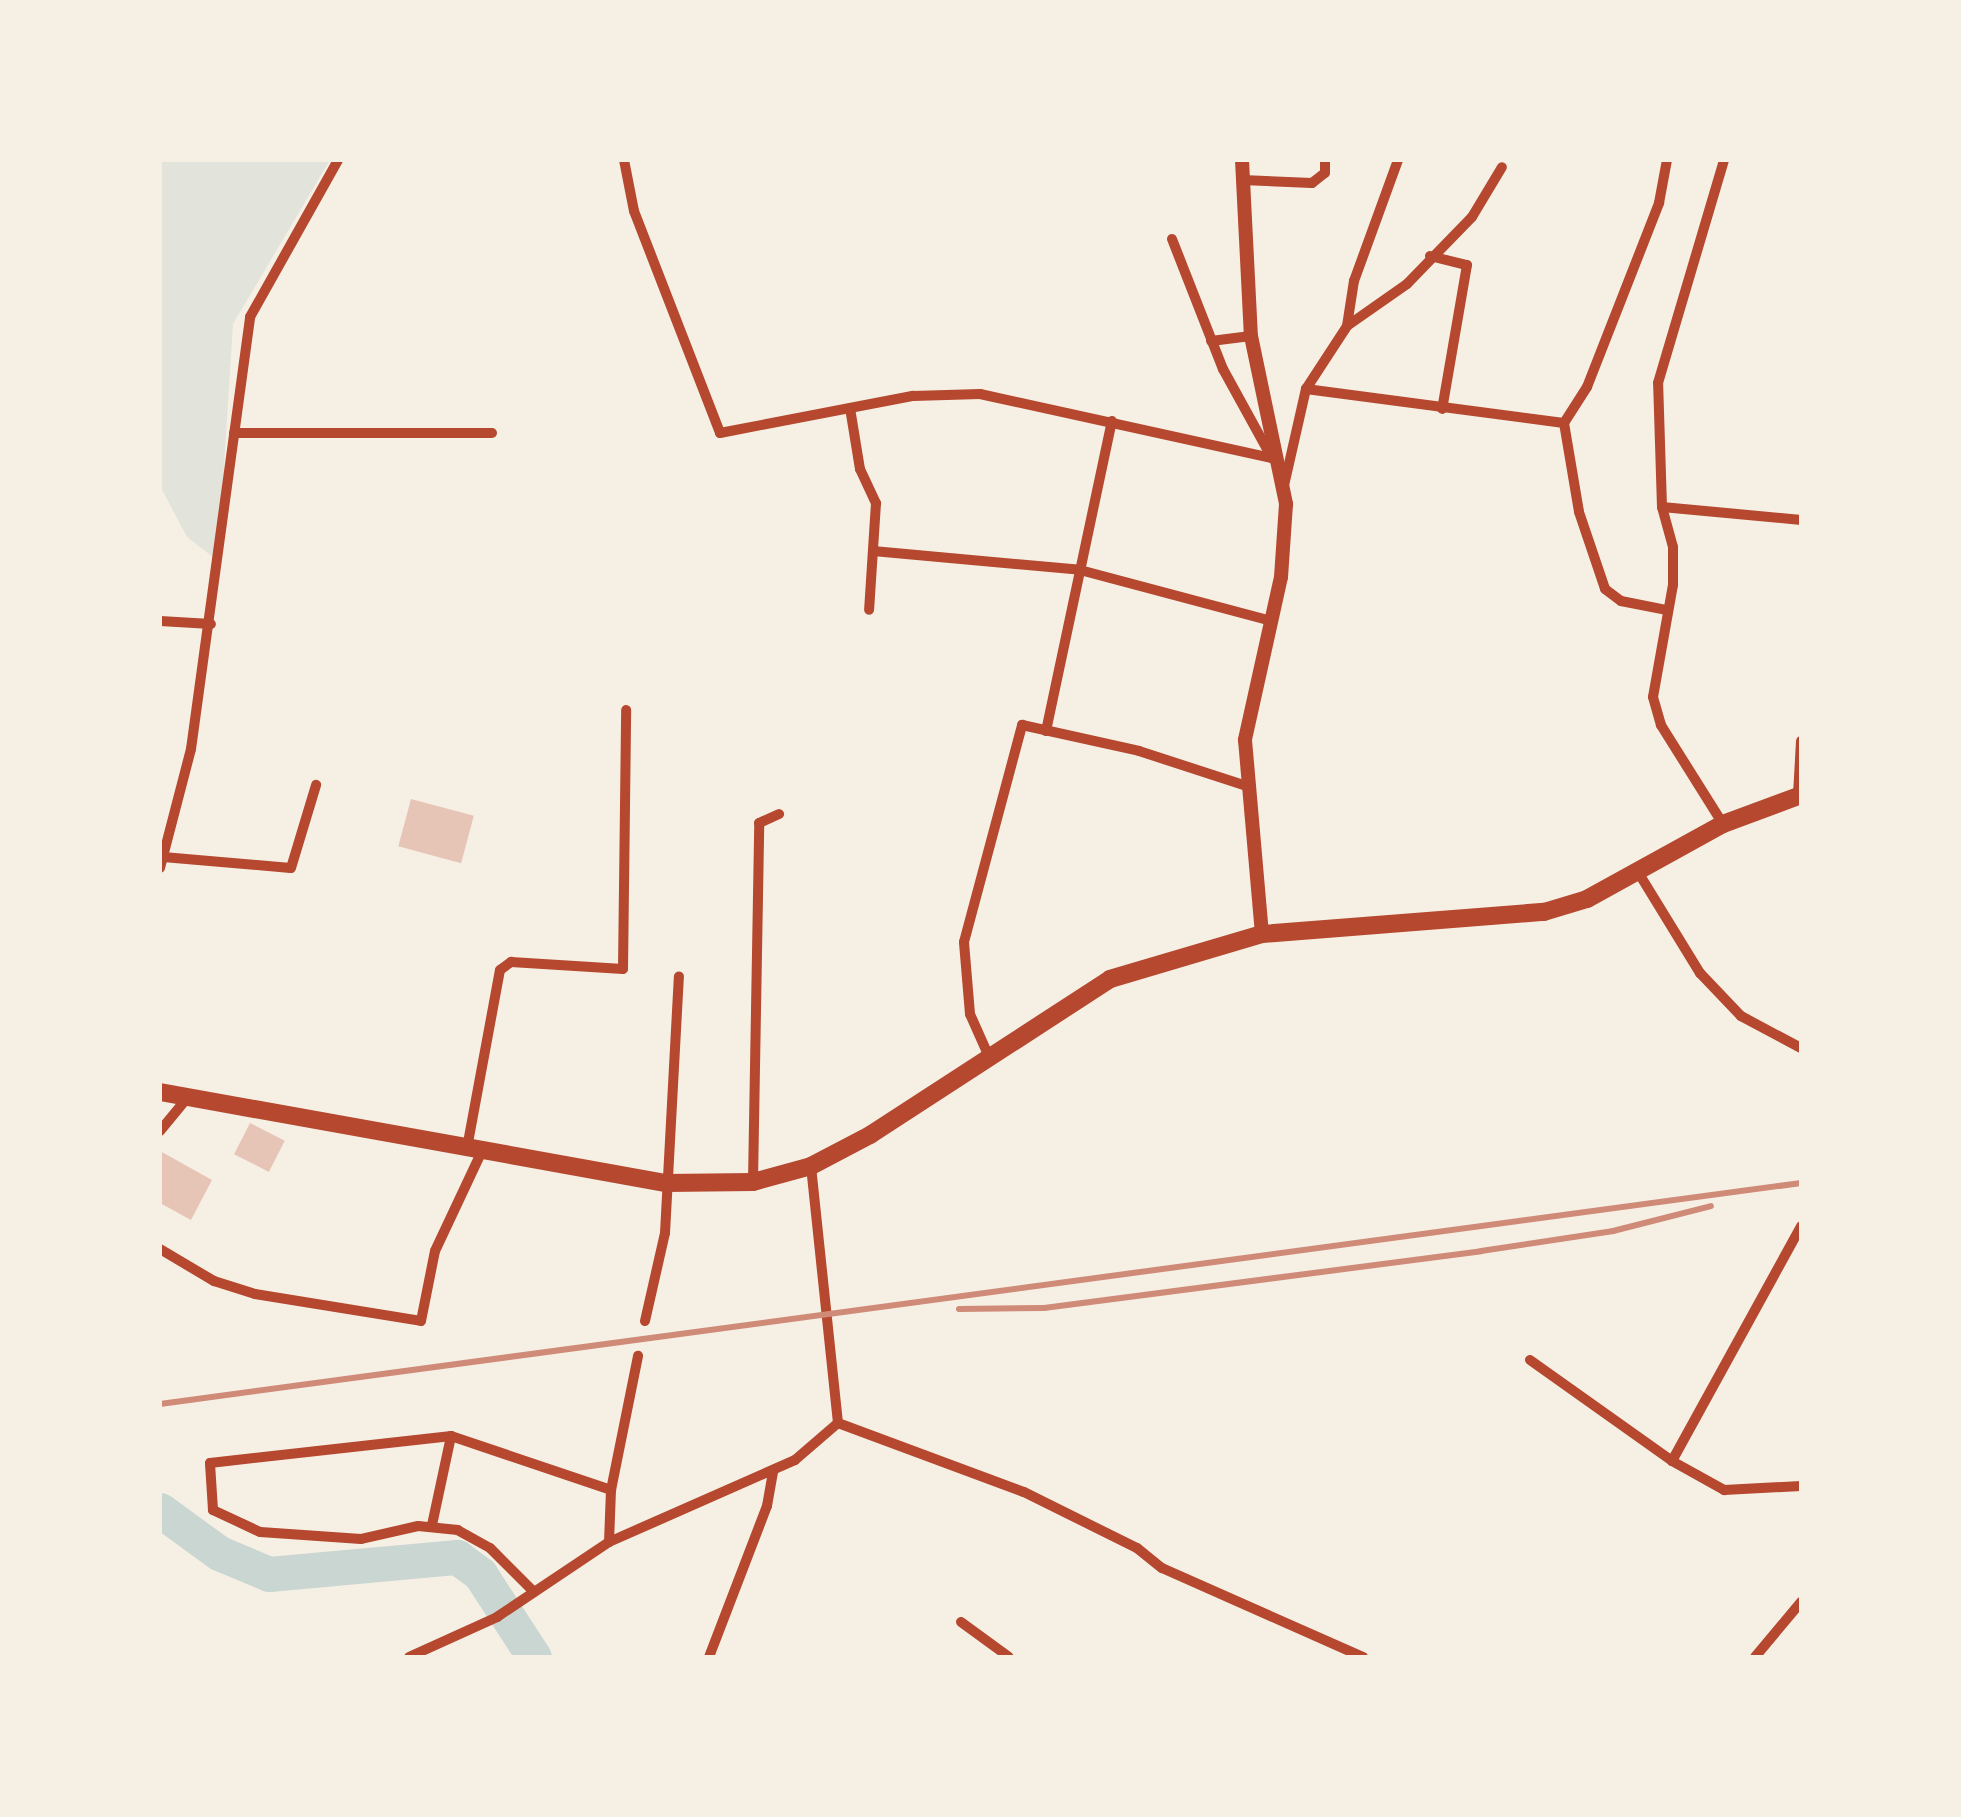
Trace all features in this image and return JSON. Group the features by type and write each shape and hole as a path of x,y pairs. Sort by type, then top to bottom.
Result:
{"main road":[{"path":"160,1092 666,1184 752,1182 811,1166 990,1060 1110,979 1262,934 1354,923 1511,918 1587,899 1723,824 1800,795"}],"street":[{"path":"316,786 291,868 162,863 190,750 250,317 338,160"},
{"path":"624,160 634,211 720,433 913,396 980,394 1272,458"},
{"path":"1242,160 1251,336 1272,458 1282,491 1285,536 1272,621 1245,740 1262,934"},
{"path":"1242,180 1312,184 1324,173 1325,160"},
{"path":"1347,326 1354,282 1398,160"},
{"path":"1667,160 1660,203 1587,386 1564,423 1579,512 1605,590 1622,601 1668,610"},
{"path":"1723,824 1661,724 1653,697 1668,610 1673,547 1662,507 1658,383 1724,160"},
{"path":"1282,491 1306,389 1347,326 1407,284 1472,217 1502,167"},
{"path":"1172,239 1211,340 1272,458"},
{"path":"1430,256 1467,265 1442,409"},
{"path":"1211,340 1251,336"},
{"path":"1306,389 1564,423"},
{"path":"850,408 860,468 876,504 869,610"},
{"path":"1046,731 1112,421"},
{"path":"234,432 492,432"},
{"path":"1662,507 1801,520"},
{"path":"874,551 1080,570 1272,621"},
{"path":"160,621 210,624"},
{"path":"160,1249 214,1281 256,1294 421,1321 435,1250 474,1149 500,970 511,962 623,968 626,710"},
{"path":"990,1060 970,1014 964,942 1022,725 1139,751 1247,786"},
{"path":"1800,795 1801,742"},
{"path":"752,1182 759,823 779,814"},
{"path":"1638,872 1700,973 1741,1016 1801,1048"},
{"path":"646,1321 664,1233 679,976"},
{"path":"160,1131 188,1097"},
{"path":"409,1657 497,1617 609,1542 773,1471 819,1444 838,1422 811,1166"},
{"path":"1672,1462 1801,1226"},
{"path":"609,1542 611,1490 638,1356"},
{"path":"1530,1360 1672,1462 1735,1492 1801,1486"},
{"path":"838,1422 1024,1492 1138,1548 1162,1568 1363,1657"},
{"path":"534,1592 490,1548 432,1525 362,1539 260,1532 213,1510 210,1463 451,1436 611,1490"},
{"path":"432,1525 451,1436"},
{"path":"709,1657 738,1590 773,1471"},
{"path":"1754,1657 1801,1602"},
{"path":"961,1622 1009,1657"}],"shaded area":[{"path":"160,160 330,160 233,324 218,561 187,537 160,486"}],"building":[{"path":"411,799 474,816 461,863 398,846"},
{"path":"250,1123 285,1141 269,1172 234,1154"},
{"path":"160,1151 212,1180 191,1220 160,1203"}],"waterway":[{"path":"160,1510 219,1553 269,1574 457,1557 480,1574 534,1657"}],"railway":[{"path":"160,1404 1801,1183"},
{"path":"959,1309 1044,1308 1481,1251 1613,1231 1711,1206"}]}
